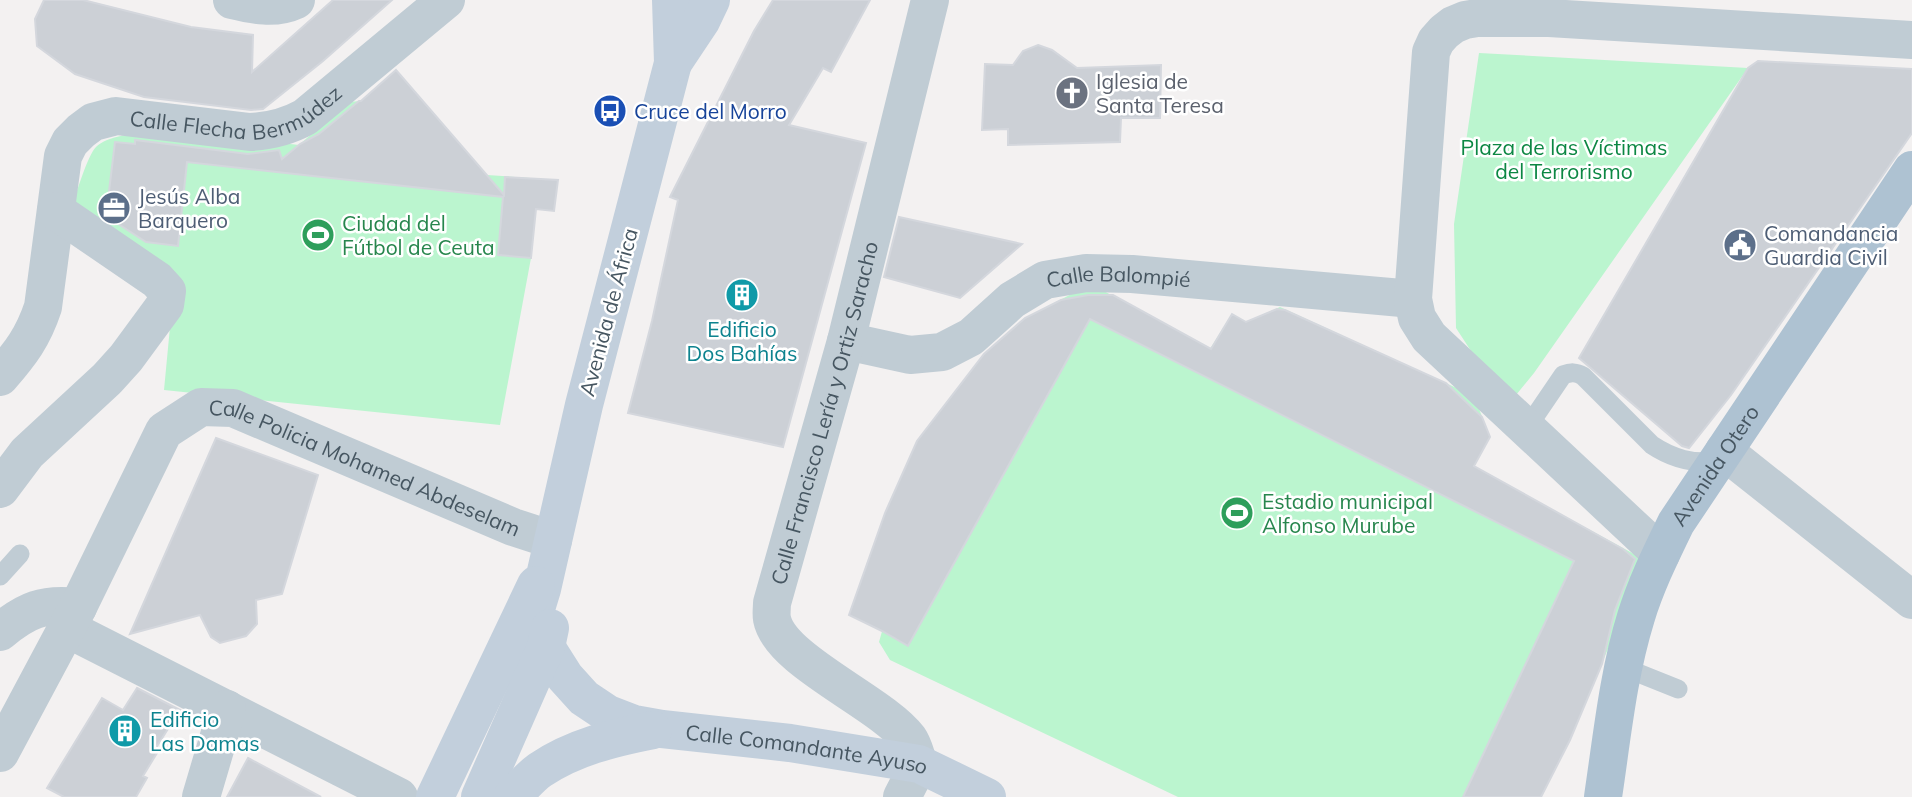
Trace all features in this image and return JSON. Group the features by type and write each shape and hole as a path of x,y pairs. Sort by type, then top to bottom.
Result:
{"main road":[{"name":"Avenida de África","path":"546,647 535,612 584,405 673,63 701,5"},
{"name":"Avenida Otero","path":"1603,797 1623,667 1636,617 1676,523 1912,170"},
{"name":"Avenida de África","path":"435,797 550,550"},
{"name":"Calle Comandante Ayuso","path":"546,647 565,677 584,698 608,714 634,724 790,743 911,781 987,797"},
{"path":"480,797 546,647"},
{"name":"Calle Comandante Ayuso","path":"512,797 538,772 569,753 611,738 662,729"}],"street":[{"path":"232,0 276,6 296,0"},
{"name":"Calle Flecha Bermúdez","path":"0,377 36,329 43,307 63,156 70,142 81,131 93,122 116,116 250,132 284,127 305,117 446,0"},
{"name":"Calle Francisco Lería y Ortiz Saracho","path":"911,781 910,741 889,720 783,642 772,620 772,603 846,341 930,0"},
{"path":"1661,554 1429,337 1417,318 1413,299 1431,52 1436,41 1453,24 1477,18 1549,18 1912,40"},
{"path":"0,489 27,453 126,358 165,305 167,290 158,280 56,211"},
{"name":"Calle Balompié","path":"846,341 910,355 942,352 971,337 1012,300 1045,280 1086,273 1145,275 1413,299"},
{"name":"Calle Policia Mohamed Abdeselam","path":"0,753 72,618 164,431 201,407 233,408 513,527 550,550"},
{"path":"1721,456 1912,600"},
{"path":"0,632 19,618 41,608 57,605 72,618 226,709 399,797"},
{"path":"0,699 41,675"},
{"path":"201,797 226,709"}],"lane":[{"path":"1527,428 1563,375 1576,373 1583,376 1652,445 1664,453 1692,461 1721,456"},
{"path":"0,576 20,554"},
{"path":"1623,667 1678,689"}],"green space":[{"name":"Plaza de las Víctimas del Terrorismo","path":"1479,53 1748,68 1534,373 1507,406 1456,328 1454,224"},
{"name":"Ciudad del Fútbol de Ceuta","path":"396,70 487,175 558,180 554,211 536,209 531,258 500,425 164,390 174,285 70,212 85,168 96,147 112,138 162,132 299,145 348,102 361,101"},
{"name":"Estadio municipal Alfonso Murube","path":"1091,284 1210,349 1232,314 1246,322 1280,307 1474,396 1490,437 1474,467 1645,560 1570,740 1541,797 1178,797 890,660 879,642 936,441 1023,319"}],"building":[{"path":"44,0 83,0 191,27 253,35 252,72 333,0 392,0 263,109 251,110 144,97 75,74 37,46 35,19"},
{"path":"773,0 870,0 831,72 823,68 789,125 866,143 783,447 628,413 652,321 678,200 670,197 754,31"},
{"name":"Iglesia de Santa Teresa","path":"1038,45 1052,50 1077,68 1161,65 1160,118 1121,118 1120,142 1008,145 1008,129 982,130 985,64 1013,65 1023,51"},
{"name":"Comandancia Guardia Civil","path":"1758,61 1912,69 1912,133 1731,395 1689,448 1682,446 1579,358 1748,68"},
{"path":"396,70 504,195 505,177 558,180 554,211 536,209 531,258 498,255 503,197 187,162 178,246 146,242 106,216 115,142 135,144 135,140 248,154 279,150 282,159 300,144 319,134"},
{"path":"899,217 1022,244 960,298 884,277"},
{"path":"1088,295 1113,295 1211,349 1232,314 1246,322 1277,309 1285,310 1446,383 1482,417 1490,437 1474,466 1623,549 1635,559 1615,610 1602,664 1570,740 1541,797 1463,797 1574,561 1090,319 908,646 849,615 885,513 917,441 984,354 1025,318 1061,300"},
{"path":"216,438 318,475 282,594 256,600 257,624 246,636 220,643 211,637 200,615 130,634"},
{"name":"Edificio Las Damas","path":"137,688 180,710 154,751 157,753 143,776 147,778 136,797 64,797 47,788 102,698 123,710"},
{"path":"248,758 321,797 227,797"}],"place":[{"name":"Iglesia de Santa Teresa","path":"1072,93"},
{"name":"Cruce del Morro","path":"610,111"},
{"name":"Jesús Alba Barquero","path":"114,208"},
{"name":"Ciudad del Fútbol de Ceuta","path":"318,235"},
{"name":"Comandancia Guardia Civil","path":"1740,245"},
{"name":"Edificio Dos Bahías","path":"742,295"},
{"name":"Estadio municipal Alfonso Murube","path":"1237,513"},
{"name":"Edificio Las Damas","path":"125,731"}]}
